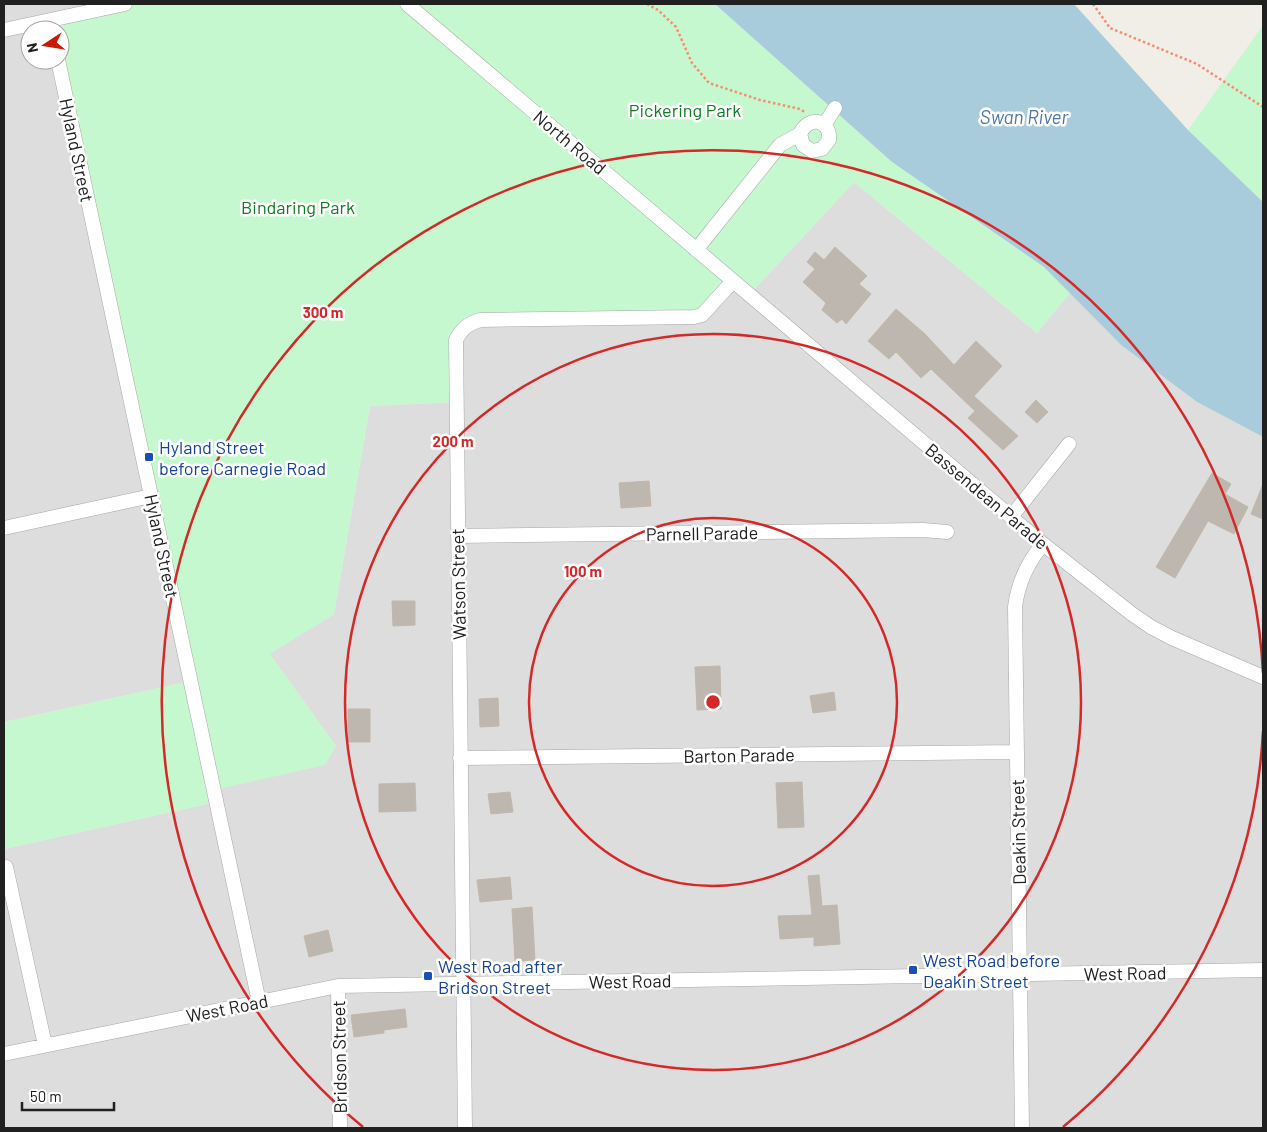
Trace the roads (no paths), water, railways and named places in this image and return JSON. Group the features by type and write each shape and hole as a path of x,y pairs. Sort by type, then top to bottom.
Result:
{"street":[{"path":"69,20 125,4"},
{"name":"North Road","path":"407,4 733,281"},
{"path":"4,30 20,28"},
{"name":"Hyland Street","path":"60,70 259,1002"},
{"path":"822,124 835,108"},
{"path":"813,122 822,124 828,130 829,140 826,146 817,151 806,149 800,134 802,128 813,122"},
{"path":"696,250 780,145 800,134"},
{"name":"Bassendean Parade","path":"733,281 1043,544 1132,614 1172,638 1263,677"},
{"name":"Watson Street","path":"465,1128 456,340 460,331 469,323 480,320 694,317 702,315 733,281"},
{"path":"1010,516 1069,444"},
{"path":"4,528 151,496"},
{"name":"Parnell Parade","path":"458,536 923,530 947,532"},
{"name":"Deakin Street","path":"1022,1128 1015,607 1017,592 1026,570 1034,554 1043,544"},
{"name":"Barton Parade","path":"460,758 1017,752"},
{"path":"6,867 45,1045"},
{"name":"West Road","path":"4,1054 338,986 1263,970"},
{"name":"Bridson Street","path":"338,986 340,1128"}],"water":[{"name":"Swan River","path":"715,4 1074,4 1188,130 1263,202 1263,437 1197,402 1121,345 1044,267 892,162"}],"place":[{"name":"Hyland Street before Carnegie Road","path":"149,457"},
{"name":"West Road before Deakin Street","path":"913,970"},
{"name":"West Road after Bridson Street","path":"428,976"}],"park label":[{"name":"Pickering Park","path":"685,110"},
{"name":"Bindaring Park","path":"298,207"}]}
